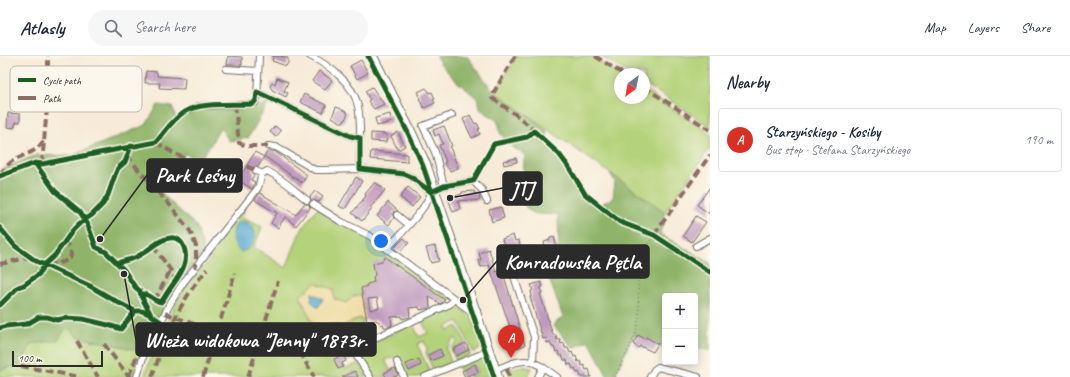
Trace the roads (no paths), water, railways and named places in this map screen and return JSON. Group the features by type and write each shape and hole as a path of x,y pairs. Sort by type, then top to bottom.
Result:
{"street":[{"path":"189,110 199,106 252,104 256,100 259,56"},
{"path":"310,56 334,72 348,85 356,98 360,138 360,169"},
{"path":"374,56 412,130 477,310 498,377"},
{"path":"226,69 258,71"},
{"path":"257,92 350,136 360,138"},
{"path":"412,130 452,115"},
{"path":"424,126 435,152 444,186"},
{"path":"268,146 276,147 315,170 360,169 404,174 434,190"},
{"path":"137,377 144,354 171,302 183,283 258,188 259,173 267,171 288,184 307,200"},
{"path":"387,248 409,225 434,190 444,186 473,180 482,190 487,201"},
{"path":"313,204 340,221 370,236 454,299 472,311 477,310"},
{"path":"397,215 409,225"},
{"path":"696,246 710,238"},
{"path":"512,270 534,337 533,362"},
{"path":"370,377 354,352 355,347 450,304 454,299"},
{"path":"425,377 489,351"},
{"path":"496,370 515,361 527,361 533,362 557,377"},
{"path":"397,362 404,377"},
{"path":"650,377 654,370 658,367 698,377"},
{"path":"538,377 543,368"}],"water":[{"path":"239,221 246,222 251,226 255,235 251,245 241,252 236,246 233,237 234,228"},
{"path":"312,293 323,299 318,308 311,301"}],"place":[{"name":"JTJ","path":"450,198"},
{"name":"Park Leśny","path":"100,239"},
{"name":"Wieża widokowa \"Jenny\" 1873r.","path":"124,274"},
{"name":"Konradowska Pętla","path":"463,300"},
{"name":"Starzyńskiego - Kosiby","path":"511,358"}]}
